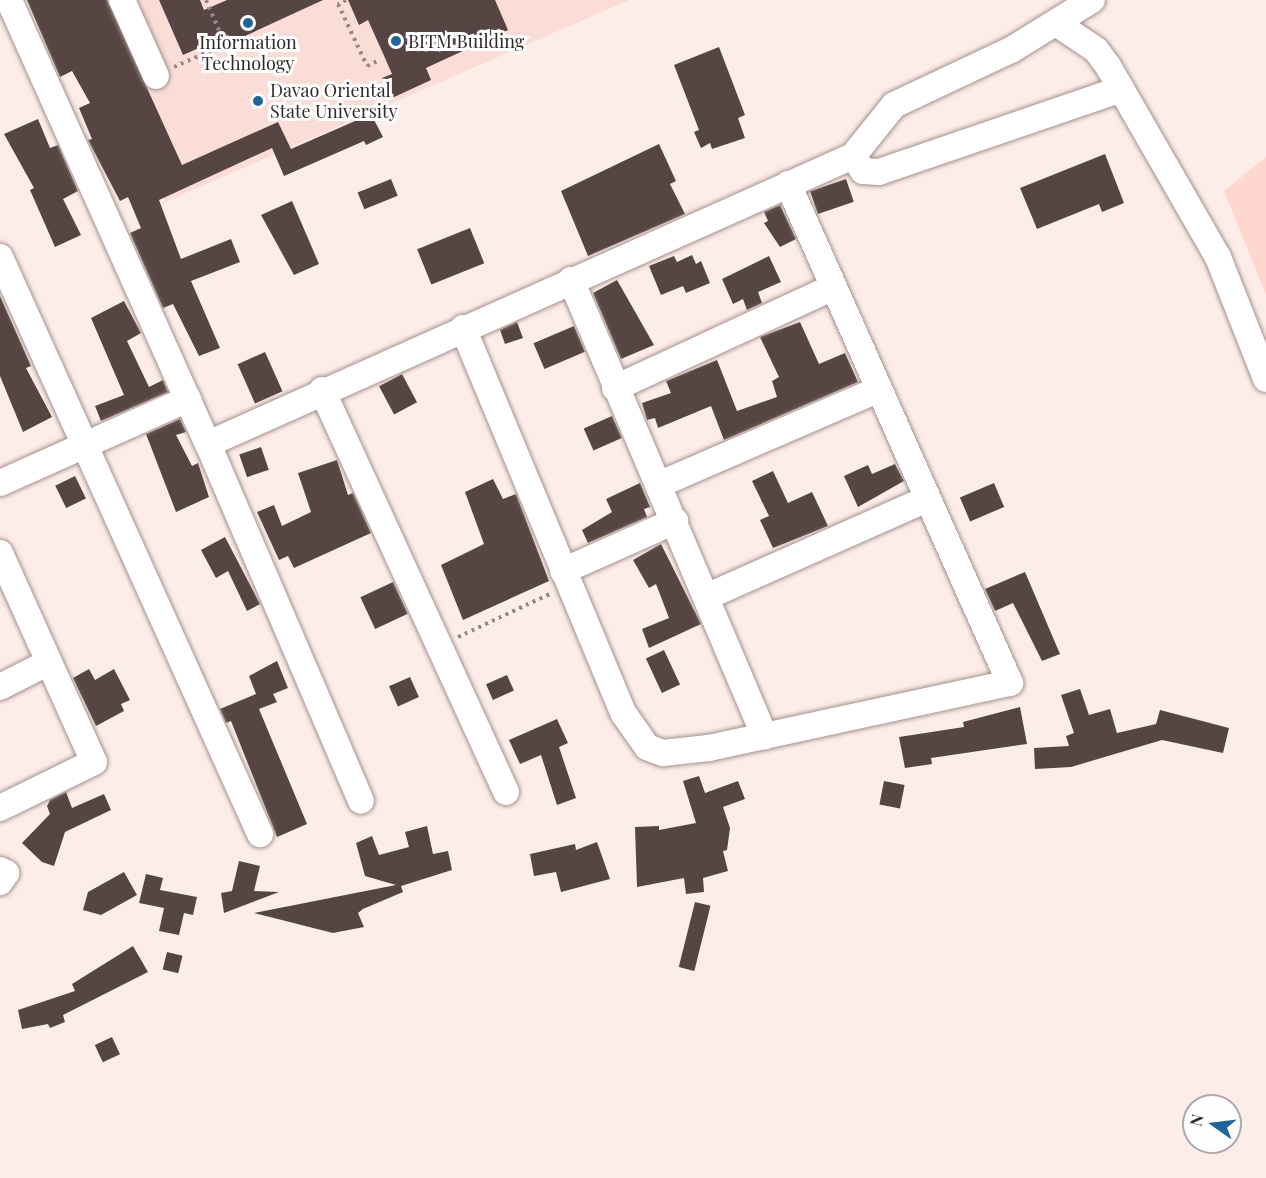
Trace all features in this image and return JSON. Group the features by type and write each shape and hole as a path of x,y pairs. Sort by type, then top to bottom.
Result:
{"street":[{"path":"9,0 208,444 361,801"},
{"path":"122,0 156,76"},
{"path":"208,444 322,390 853,156 894,105 971,70 1056,23 1092,0"},
{"path":"1056,23 1096,50 1121,89 1218,257 1266,380"},
{"path":"853,156 863,171 879,172 1121,89"},
{"path":"463,328 624,714 647,747 663,753 683,752 765,737 1010,683 831,288 788,184"},
{"path":"0,257 260,834"},
{"path":"571,280 615,388 708,596 765,737"},
{"path":"615,388 831,288"},
{"path":"322,390 506,792"},
{"path":"658,485 878,390"},
{"path":"0,483 188,399"},
{"path":"708,596 927,499"},
{"path":"566,577 675,521"},
{"path":"0,808 94,762 1,560"},
{"path":"0,687 49,662"},
{"path":"0,870 6,873 0,882"}],"path":[{"path":"156,76 225,44 206,0"},
{"path":"346,0 338,4 368,66 380,60"},
{"path":"439,647 566,577"}],"shaded area":[{"name":"Davao Oriental State University","path":"75,0 629,0 165,202"},
{"path":"1266,157 1266,295 1224,191"}],"building":[{"path":"27,0 107,0 182,165 278,122 291,149 371,114 383,137 366,145 364,141 284,176 272,148 159,200 181,259 231,239 240,262 191,281 220,348 199,356 173,304 163,308 130,233 141,228 128,197 120,201 88,140 92,139 79,108 90,103 72,71 60,77"},
{"path":"159,0 200,0 204,10 227,0 323,0 232,42 228,35 183,55"},
{"path":"348,0 495,0 508,30 426,68 431,80 392,98 382,78 392,74 368,20 359,25"},
{"path":"719,47 745,115 738,118 745,138 712,149 710,143 701,148 694,132 699,130 674,65"},
{"path":"38,119 50,148 58,145 78,191 63,199 81,235 55,247 30,190 34,188 4,134"},
{"path":"659,144 676,181 670,184 685,214 588,256 561,191"},
{"path":"1105,154 1124,203 1102,212 1099,204 1037,229 1020,188"},
{"path":"391,179 398,196 364,209 358,192"},
{"path":"846,179 854,202 818,214 810,191"},
{"path":"292,201 319,264 294,275 261,215"},
{"path":"780,205 796,239 780,247 764,223 768,221 764,212"},
{"path":"470,228 484,263 431,285 417,249"},
{"path":"692,255 696,264 701,261 710,283 686,293 683,286 661,295 649,266 674,256 677,262"},
{"path":"769,256 781,282 758,292 762,303 747,310 743,299 733,304 722,279"},
{"path":"617,280 654,345 621,359 593,293"},
{"path":"0,296 31,366 26,368 52,417 23,432 0,376"},
{"path":"124,301 141,333 127,341 149,387 163,380 168,392 101,421 95,406 124,395 91,318"},
{"path":"517,322 523,338 505,344 500,330"},
{"path":"800,322 819,364 845,353 858,382 724,440 711,406 658,428 655,418 647,420 642,403 671,393 666,381 717,360 737,411 777,397 772,381 779,377 760,337"},
{"path":"574,326 585,352 544,369 533,343"},
{"path":"265,352 282,391 255,403 238,364"},
{"path":"402,374 417,402 394,414 379,386"},
{"path":"612,416 622,438 593,451 584,429"},
{"path":"180,419 186,432 176,435 192,466 198,463 209,497 176,512 146,434"},
{"path":"261,447 269,470 247,477 239,454"},
{"path":"337,460 348,495 353,493 371,533 294,568 288,556 279,560 257,512 274,505 282,526 311,512 298,473"},
{"path":"895,464 904,481 858,507 844,476 868,465 872,474"},
{"path":"773,471 788,503 812,492 828,526 773,548 760,520 769,516 752,481"},
{"path":"75,476 86,498 66,508 55,486"},
{"path":"493,479 503,499 516,494 549,581 463,620 441,565 484,544 465,492"},
{"path":"640,483 650,507 644,509 647,517 588,543 582,530 612,512 606,499"},
{"path":"994,483 1004,507 970,521 960,497"},
{"path":"225,537 260,604 247,611 228,571 216,578 201,550"},
{"path":"661,544 701,624 649,648 642,629 669,618 656,584 649,588 633,560"},
{"path":"1025,572 1060,654 1042,661 1013,603 995,611 985,589"},
{"path":"393,582 408,614 375,629 360,597"},
{"path":"664,650 680,684 662,693 646,658"},
{"path":"277,661 288,688 273,694 277,702 259,709 307,824 277,837 231,721 226,723 220,709 256,694 249,676"},
{"path":"89,669 95,680 114,669 130,700 121,704 124,711 96,726 73,678"},
{"path":"507,675 514,691 493,700 486,684"},
{"path":"410,677 419,697 398,706 389,686"},
{"path":"1080,689 1089,715 1110,709 1117,733 1156,724 1160,710 1229,728 1223,753 1162,740 1071,767 1035,769 1034,748 1069,746 1066,736 1074,733 1061,695"},
{"path":"1020,707 1027,744 931,758 932,764 905,768 899,737 964,727 963,722"},
{"path":"557,719 568,743 559,747 576,798 557,805 541,755 520,764 509,740"},
{"path":"699,776 705,793 738,781 745,799 723,807 730,828 727,850 723,851 728,871 703,878 704,892 686,894 684,878 637,887 635,827 659,826 659,830 696,823 683,781"},
{"path":"884,781 905,785 900,809 879,805"},
{"path":"66,792 72,808 104,794 111,810 65,832 54,866 42,862 22,843 50,814 47,806 50,800"},
{"path":"427,826 433,854 448,851 452,870 401,886 403,892 363,909 358,913 364,927 333,933 254,913 396,885 365,876 356,843 372,836 379,855 409,847 405,832"},
{"path":"597,842 610,879 561,892 556,872 534,876 530,854 575,844 576,850"},
{"path":"239,861 260,866 254,891 279,892 224,913 221,893 232,891"},
{"path":"124,872 137,895 101,915 83,910 88,892"},
{"path":"146,874 163,878 160,890 197,897 193,915 184,913 179,935 159,931 164,908 139,903"},
{"path":"695,902 711,906 694,971 679,967"},
{"path":"133,946 148,972 63,1015 65,1022 50,1028 48,1024 22,1029 18,1010 75,991 72,984"},
{"path":"167,952 183,956 178,973 163,969"},
{"path":"112,1037 120,1054 103,1062 95,1045"}],"place":[{"name":"Information Technology","path":"248,23"},
{"name":"BITM Building","path":"396,41"},
{"name":"Davao Oriental State University","path":"258,101"}]}
